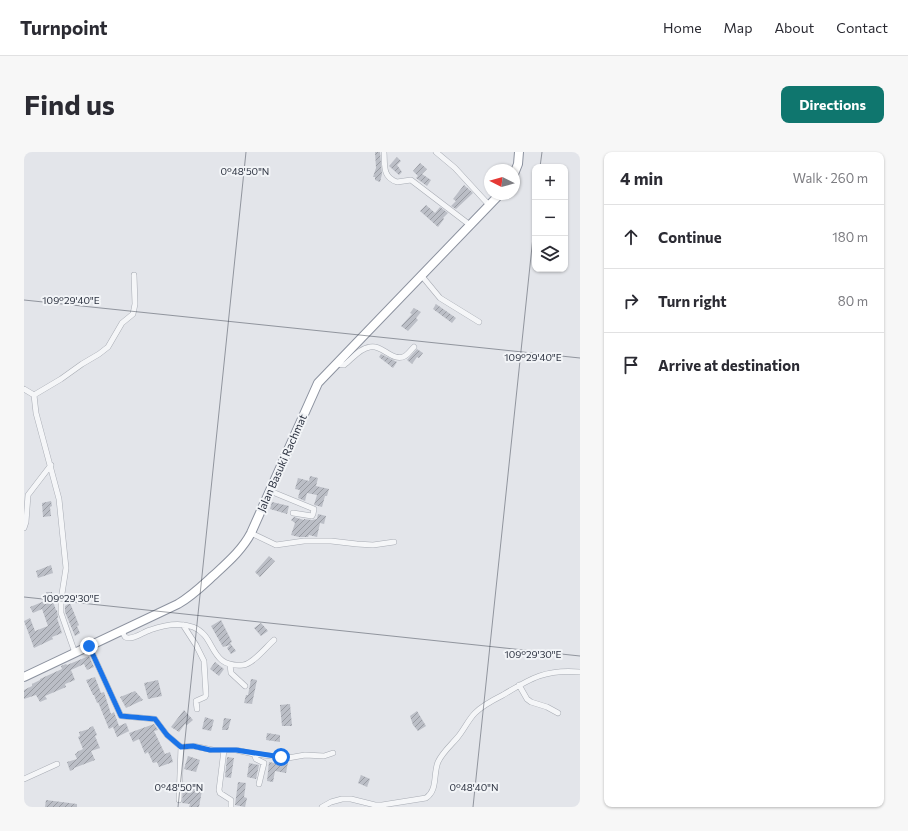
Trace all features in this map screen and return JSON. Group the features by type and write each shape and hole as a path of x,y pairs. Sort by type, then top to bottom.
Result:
{"highway":[{"path":"518,164 519,152"},
{"name":"Jalan Basuki Rachmat","path":"24,677 178,604 231,560 244,546 251,533 315,388 420,275 494,200"}],"street":[{"path":"384,152 385,172 387,175 397,182 411,180 470,225"},
{"path":"436,152 455,168 489,206"},
{"path":"34,395 61,379 108,347 122,323 132,314 135,304 134,275"},
{"path":"420,275 440,298 479,322"},
{"path":"337,364 344,365 370,346 399,358 406,356 414,347"},
{"path":"24,389 34,395"},
{"path":"34,395 36,413 51,465 59,500 66,563 66,574 61,600 61,613 75,653"},
{"path":"24,528 26,522 28,495 51,465"},
{"path":"270,491 314,509 312,516 293,513"},
{"path":"251,533 276,545 304,540 357,544 394,542"},
{"path":"122,630 124,636 130,638 148,630 166,625 183,625 193,627 201,633 219,658 230,665 247,664 274,640"},
{"path":"183,625 201,654 205,668 206,695 196,702 197,709"},
{"path":"89,646 120,716 124,718 155,719 167,735 181,747 193,746 206,749 236,750 254,754 288,758 305,755 324,756 333,753"},
{"path":"230,665 232,673 245,686"},
{"path":"322,807 331,802 342,799 351,799 375,805 382,805 428,797 433,788 438,761 463,731 470,718 485,704 519,685 539,676 563,671 580,672"},
{"path":"519,685 527,699 531,702 547,707 558,713"},
{"path":"180,800 181,747"},
{"path":"224,750 219,790 220,793 231,800 231,807"},
{"path":"254,754 256,759 264,762 259,784"},
{"path":"24,779 58,764"}],"building":[{"path":"375,152 380,152 382,174 380,182 375,180 375,177 373,177 376,168"},
{"path":"397,157 401,161 397,165 402,172 399,175 389,166"},
{"path":"420,163 427,169 422,174 431,180 427,186 416,178 418,176 413,171"},
{"path":"464,185 473,193 456,209 451,206 456,201 453,199"},
{"path":"426,205 435,213 440,207 448,213 438,227 420,211"},
{"path":"436,304 456,318 452,323 433,309"},
{"path":"414,308 421,312 416,318 418,320 408,331 401,326 412,314 410,313"},
{"path":"417,349 423,353 419,358 417,357 412,364 407,360"},
{"path":"381,354 397,362 393,368 379,357"},
{"path":"310,476 318,478 316,486 329,489 322,507 314,505 317,495 307,493 305,501 298,498 300,490 295,489 298,478 309,481"},
{"path":"51,501 51,516 43,517 42,503"},
{"path":"272,502 289,506 287,514 270,509"},
{"path":"318,514 326,516 324,524 320,523 317,537 309,535 308,537 299,537 291,535 295,523 291,520 294,517 304,520 312,520 317,519"},
{"path":"269,556 275,561 260,577 255,572"},
{"path":"51,565 53,573 38,578 36,571"},
{"path":"46,592 52,592 52,599 57,610 57,618 62,633 34,648 24,621 30,618 35,631 48,626 42,609 33,613 30,607 47,600"},
{"path":"70,603 79,625 77,626 80,633 75,636 65,612 65,606"},
{"path":"221,620 232,642 230,643 236,651 231,654 227,648 230,645 223,647 211,626"},
{"path":"261,623 268,631 261,636 254,628"},
{"path":"89,656 94,667 87,670 84,664 71,670 75,680 65,684 66,687 45,696 47,699 40,702 36,695 24,699 24,690 32,686 32,684 62,669 61,666"},
{"path":"215,662 224,669 219,676 210,669"},
{"path":"95,677 101,693 104,692 111,714 114,712 119,726 126,723 129,731 117,737 113,727 109,729 98,702 97,703 86,680"},
{"path":"251,679 257,680 252,704 244,703 246,695 248,695"},
{"path":"158,680 162,696 148,699 144,683"},
{"path":"135,691 143,700 126,708 120,697"},
{"path":"290,704 292,726 282,726 280,705"},
{"path":"184,710 193,720 187,725 185,724 179,732 171,727"},
{"path":"417,711 426,726 418,731 413,725 410,716"},
{"path":"205,717 214,720 211,731 202,729"},
{"path":"224,718 231,719 228,730 222,730"},
{"path":"154,724 158,730 154,731 165,754 170,752 173,762 159,767 157,762 153,763 148,752 145,754 139,739 133,742 129,733"},
{"path":"93,726 100,748 91,751 95,760 70,771 67,762 77,759 75,754 83,749 78,737 80,736 79,732"},
{"path":"267,733 280,735 280,742 266,740"},
{"path":"188,756 200,760 196,772 184,769"},
{"path":"227,757 234,758 231,778 225,777"},
{"path":"269,762 280,764 280,762 288,762 286,773 275,771 273,782 267,781"},
{"path":"249,763 259,765 256,779 247,777"},
{"path":"361,775 370,779 367,787 358,783"},
{"path":"238,782 246,783 244,797 247,798 245,807 235,805"},
{"path":"192,784 203,785 199,807 189,807 190,804 182,803 183,787 191,789"},
{"path":"46,800 77,804 77,807 45,807"}],"route":[{"path":"89,646 120,716 124,718 145,718 157,720 167,735 181,747 193,746 210,750 236,750 281,757"}]}
